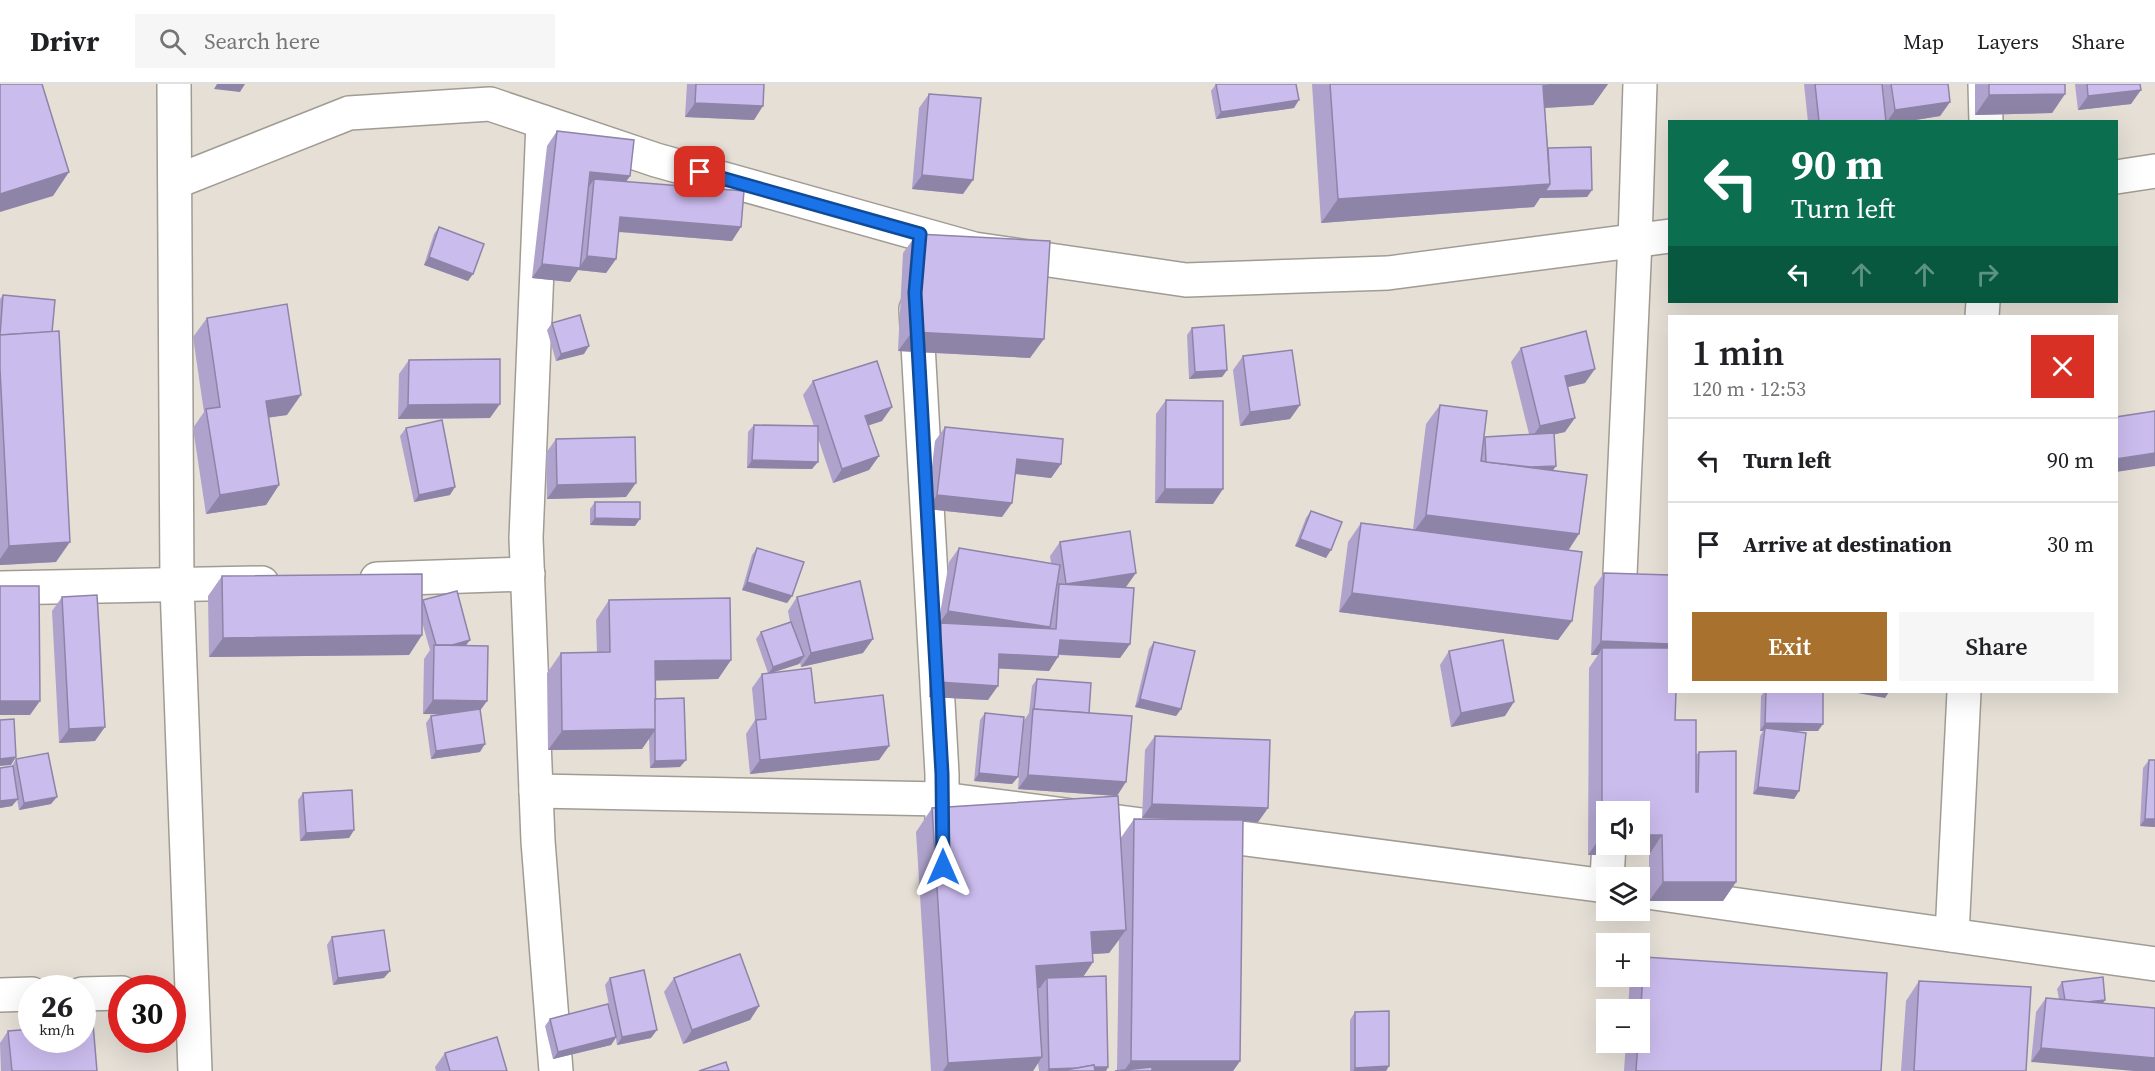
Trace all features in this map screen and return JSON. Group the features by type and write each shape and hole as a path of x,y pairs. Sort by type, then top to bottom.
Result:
{"street":[{"path":"174,84 182,975"},
{"path":"1617,645 1640,84"},
{"path":"1985,84 1986,120"},
{"path":"175,182 349,113 490,104 656,159 974,249 1186,280 1388,273 1668,236"},
{"path":"543,122 526,538 538,842 556,1071"},
{"path":"2118,177 2155,171"},
{"path":"920,234 916,275 921,415 943,847"},
{"path":"353,580 528,574"},
{"path":"0,588 294,582"},
{"path":"1952,935 1964,693"},
{"path":"536,791 942,800 1596,885"},
{"path":"1650,892 2155,964"},
{"path":"0,995 18,994"},
{"path":"186,1016 195,1071"}],"building":[{"path":"0,84 42,84 69,172 0,194"},
{"path":"696,84 764,84 763,106 695,103"},
{"path":"1216,84 1296,84 1299,100 1221,112"},
{"path":"1330,84 1571,84 1543,86 1550,184 1338,199"},
{"path":"1815,84 1882,84 1886,120 1819,120"},
{"path":"1891,84 1948,84 1950,102 1895,110"},
{"path":"1989,84 2065,84 2065,94 1989,95"},
{"path":"2087,84 2140,84 2141,90 2088,96"},
{"path":"929,94 981,98 973,180 922,175"},
{"path":"557,131 634,140 630,176 590,172 580,268 542,264"},
{"path":"1591,147 1592,190 1545,191 1550,184 1548,148"},
{"path":"594,179 744,191 741,227 620,217 616,259 587,256"},
{"path":"439,227 484,244 473,274 429,257"},
{"path":"917,234 1050,241 1044,339 912,332"},
{"path":"3,295 55,300 52,332 0,335"},
{"path":"287,304 301,395 266,401 279,485 220,495 206,409 220,407 207,318"},
{"path":"580,315 589,346 561,354 552,323"},
{"path":"1224,325 1227,370 1195,372 1192,328"},
{"path":"59,331 70,542 9,546 0,335"},
{"path":"1586,331 1595,369 1565,376 1575,418 1540,426 1521,348"},
{"path":"1292,350 1300,405 1250,412 1243,356"},
{"path":"500,359 500,404 408,405 409,360"},
{"path":"877,361 892,407 865,416 879,456 842,469 813,381"},
{"path":"1166,400 1223,401 1223,489 1165,489"},
{"path":"1440,405 1487,411 1481,461 1587,475 1579,534 1426,515"},
{"path":"2155,411 2155,453 2118,459 2118,417"},
{"path":"442,420 455,487 419,495 406,428"},
{"path":"754,425 818,426 818,462 752,460"},
{"path":"945,427 1063,439 1061,464 1017,459 1012,503 937,495"},
{"path":"1554,433 1556,466 1531,467 1486,462 1485,437"},
{"path":"635,437 636,483 557,485 556,439"},
{"path":"595,502 640,502 640,519 595,518"},
{"path":"1311,511 1342,522 1331,550 1300,539"},
{"path":"1361,523 1582,552 1572,621 1352,593"},
{"path":"1130,531 1136,573 1066,584 1060,542"},
{"path":"757,548 804,562 792,596 747,582"},
{"path":"959,548 1060,565 1050,627 948,611"},
{"path":"1604,573 1668,575 1668,644 1601,641"},
{"path":"422,574 422,635 223,638 222,576"},
{"path":"860,581 873,639 811,653 797,597"},
{"path":"1059,584 1134,588 1130,644 1060,640 1058,657 999,654 998,686 938,682 941,623 1056,629"},
{"path":"0,586 39,586 40,701 0,701"},
{"path":"457,591 470,640 452,645 436,645 423,600"},
{"path":"97,595 105,727 69,729 62,597"},
{"path":"730,598 731,660 655,661 656,729 562,731 561,653 610,652 609,600"},
{"path":"791,622 804,656 773,667 761,632"},
{"path":"1503,640 1514,702 1461,713 1449,651"},
{"path":"1154,642 1195,651 1181,709 1140,699"},
{"path":"434,645 488,646 487,701 433,700"},
{"path":"1602,648 1668,648 1668,693 1676,693 1675,720 1696,720 1696,792 1698,792 1699,752 1736,751 1736,882 1663,882 1662,835 1650,835 1650,801 1602,801"},
{"path":"811,668 815,703 883,695 889,746 760,760 756,720 766,719 762,674"},
{"path":"1037,679 1091,683 1089,713 1034,709"},
{"path":"1766,693 1823,693 1823,724 1765,723"},
{"path":"684,698 686,760 655,761 655,699"},
{"path":"480,709 485,744 436,751 431,716"},
{"path":"1033,709 1132,716 1126,782 1028,775"},
{"path":"985,713 1024,717 1018,777 979,773"},
{"path":"14,719 16,757 0,759 0,720"},
{"path":"1765,728 1806,733 1799,791 1758,787"},
{"path":"1155,736 1270,740 1268,808 1152,804"},
{"path":"48,753 57,797 24,803 16,759"},
{"path":"2149,760 2155,760 2155,819 2145,819"},
{"path":"13,766 18,799 0,801 0,768"},
{"path":"352,790 354,830 306,833 303,793"},
{"path":"1118,796 1126,930 1091,932 1093,962 1036,966 1042,1057 948,1063 932,808"},
{"path":"1134,819 1243,820 1240,1061 1131,1061"},
{"path":"384,930 390,971 338,978 332,937"},
{"path":"740,954 759,1006 692,1030 674,978"},
{"path":"1650,957 1887,973 1881,1071 1636,1071 1637,1053 1650,1053 1650,999 1641,999 1642,987 1650,987"},
{"path":"644,970 657,1030 622,1037 610,978"},
{"path":"1106,976 1108,1067 1094,1067 1094,1065 1049,1069 1047,978"},
{"path":"2103,977 2105,1000 2087,1002 2065,1000 2062,982"},
{"path":"1919,981 2031,987 2026,1071 1914,1071"},
{"path":"2046,998 2155,1008 2155,1058 2041,1048"},
{"path":"608,1004 616,1037 558,1052 550,1019"},
{"path":"1389,1011 1389,1066 1355,1068 1355,1012"},
{"path":"18,1030 18,1053 95,1053 97,1071 12,1071 8,1031"},
{"path":"497,1037 507,1071 450,1071 445,1053"},
{"path":"726,1062 729,1071 699,1071"},
{"path":"1094,1065 1095,1071 1060,1071"},
{"path":"1152,1067 1152,1071 1115,1071"}],"route":[{"path":"700,172 920,234 915,293 942,774 943,867"}]}
